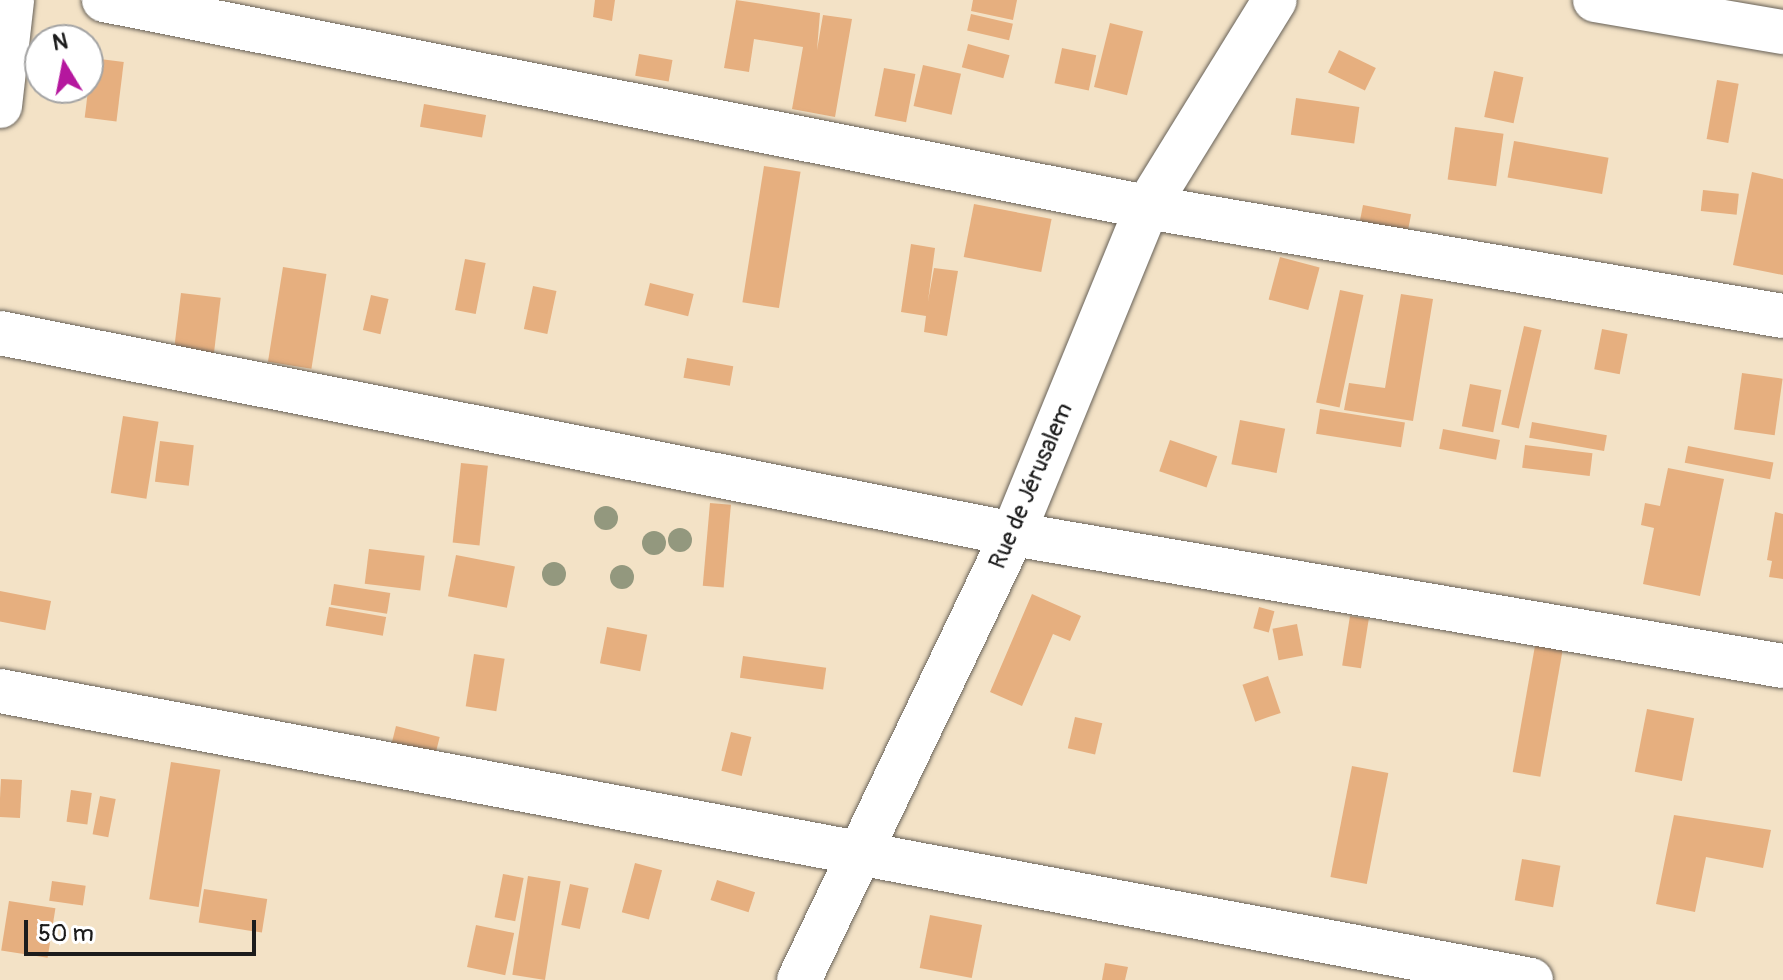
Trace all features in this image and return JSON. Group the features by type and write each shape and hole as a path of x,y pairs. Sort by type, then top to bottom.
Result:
{"street":[{"path":"0,106 12,0"},
{"path":"104,0 1147,207 1783,316"},
{"name":"Rue de Jérusalem","path":"799,980 863,853 1013,534 1147,207 1275,0"},
{"path":"1595,0 1783,32"},
{"path":"0,333 1013,534 1783,666"},
{"path":"0,691 1531,980"}],"building":[{"path":"595,0 615,0 612,21 593,17"},
{"path":"736,0 820,13 817,50 823,15 852,19 835,117 792,109 803,47 754,39 749,72 724,68"},
{"path":"973,0 1017,0 1013,20 971,11"},
{"path":"971,14 1013,24 1009,40 967,31"},
{"path":"1110,23 1143,31 1127,95 1094,87"},
{"path":"968,44 1010,55 1003,78 962,67"},
{"path":"1062,48 1096,55 1089,90 1055,83"},
{"path":"1339,50 1376,68 1365,90 1328,72"},
{"path":"639,54 672,60 669,82 635,76"},
{"path":"104,59 124,62 116,121 85,118 86,104 104,104"},
{"path":"923,65 961,74 952,115 914,106"},
{"path":"884,68 915,74 906,122 875,116"},
{"path":"1494,71 1523,77 1514,123 1484,117"},
{"path":"1717,80 1739,84 1728,143 1707,139"},
{"path":"1296,98 1359,107 1354,144 1291,135"},
{"path":"424,104 486,115 482,138 420,127"},
{"path":"1455,127 1504,134 1496,186 1448,179"},
{"path":"1514,141 1609,158 1602,194 1508,177"},
{"path":"764,166 801,172 779,308 742,302"},
{"path":"1752,172 1783,179 1783,275 1733,265"},
{"path":"1703,190 1739,194 1737,215 1701,211"},
{"path":"974,204 1052,219 1041,272 964,257"},
{"path":"1363,205 1411,214 1407,236 1359,227"},
{"path":"911,244 935,248 928,301 934,268 958,271 947,336 924,332 926,316 901,312"},
{"path":"1280,257 1320,268 1308,310 1269,300"},
{"path":"465,259 486,263 476,314 455,310"},
{"path":"283,267 326,274 311,369 268,362"},
{"path":"650,283 694,294 688,316 644,305"},
{"path":"533,286 556,291 547,334 524,329"},
{"path":"1340,290 1363,295 1340,407 1316,402"},
{"path":"181,293 221,298 214,353 174,349"},
{"path":"1401,294 1433,299 1413,421 1344,410 1349,383 1385,388"},
{"path":"371,295 389,299 380,334 363,330"},
{"path":"1524,326 1542,330 1519,428 1501,424"},
{"path":"1602,329 1628,334 1620,374 1594,369"},
{"path":"687,358 733,366 730,386 684,378"},
{"path":"1742,373 1783,379 1775,435 1734,429"},
{"path":"1470,384 1501,390 1493,432 1462,426"},
{"path":"1320,409 1405,422 1401,447 1316,434"},
{"path":"123,416 159,422 146,499 111,493"},
{"path":"1240,420 1285,429 1277,473 1231,464"},
{"path":"1532,422 1607,435 1604,451 1529,438"},
{"path":"1443,429 1500,440 1496,460 1439,449"},
{"path":"1170,440 1217,456 1207,487 1159,471"},
{"path":"160,441 194,445 189,486 155,482"},
{"path":"1525,445 1592,453 1590,476 1522,468"},
{"path":"1688,446 1773,463 1770,479 1685,463"},
{"path":"461,463 488,466 479,545 453,543"},
{"path":"1668,468 1724,479 1700,596 1643,584 1654,528 1641,525 1645,503 1660,506"},
{"path":"710,503 731,505 724,588 703,586"},
{"path":"1775,512 1783,514 1783,579 1769,577 1772,561 1767,560"},
{"path":"369,549 425,556 420,591 365,584"},
{"path":"456,555 515,566 507,608 448,596"},
{"path":"334,584 390,593 387,614 331,605"},
{"path":"0,591 51,601 45,630 0,622"},
{"path":"1032,594 1081,616 1070,641 1053,634 1022,706 990,692"},
{"path":"329,607 386,617 383,636 326,626"},
{"path":"1259,607 1274,611 1269,632 1253,628"},
{"path":"1350,616 1369,619 1361,668 1342,665"},
{"path":"1297,624 1303,655 1279,660 1272,629"},
{"path":"607,627 647,635 640,671 600,663"},
{"path":"1536,640 1564,645 1540,777 1513,772"},
{"path":"474,654 505,659 496,711 466,706"},
{"path":"743,656 826,668 823,689 740,678"},
{"path":"1268,676 1281,713 1255,722 1242,685"},
{"path":"1647,709 1694,718 1682,781 1635,772"},
{"path":"1075,717 1102,723 1095,754 1068,748"},
{"path":"396,726 440,737 434,759 390,748"},
{"path":"731,732 751,737 742,776 721,771"},
{"path":"171,762 220,770 199,907 149,899"},
{"path":"1352,766 1388,773 1367,884 1330,877"},
{"path":"1,779 22,780 20,818 0,817"},
{"path":"71,790 92,793 87,825 67,822"},
{"path":"100,796 116,799 108,837 93,834"},
{"path":"1674,815 1771,830 1763,868 1706,857 1695,912 1656,904"},
{"path":"1522,859 1560,866 1553,907 1515,900"},
{"path":"635,863 662,870 649,920 622,912"},
{"path":"503,874 524,878 515,921 495,917"},
{"path":"528,876 561,881 545,980 512,975"},
{"path":"717,880 755,892 749,912 711,900"},
{"path":"52,881 86,886 83,906 49,901"},
{"path":"570,884 589,888 580,929 561,925"},
{"path":"204,889 267,899 262,933 199,923"},
{"path":"9,901 55,908 48,958 1,950"},
{"path":"930,915 982,925 972,978 920,968"},
{"path":"476,925 514,933 505,975 467,967"},
{"path":"1105,963 1128,967 1125,980 1102,980"}]}
